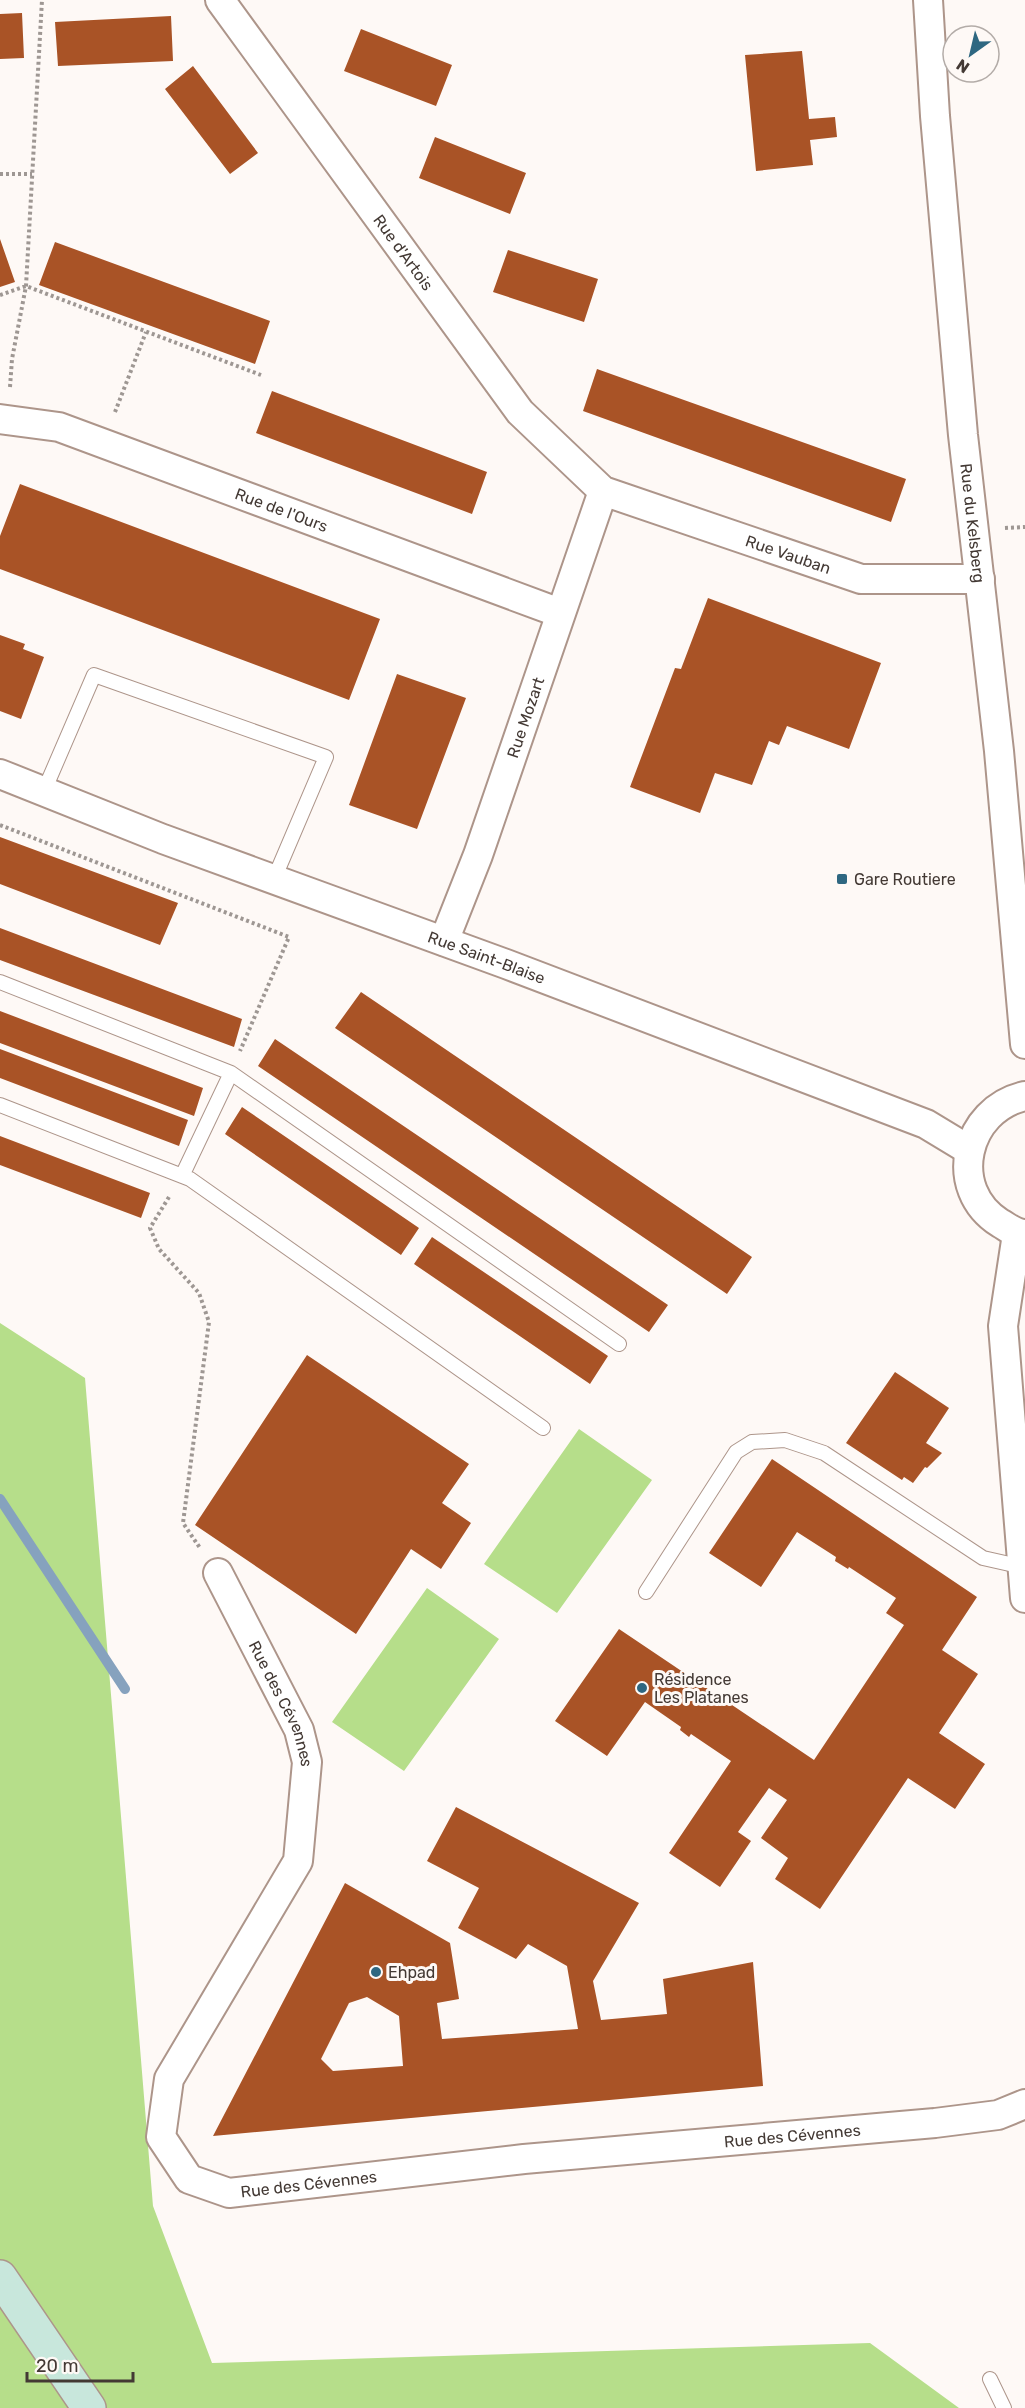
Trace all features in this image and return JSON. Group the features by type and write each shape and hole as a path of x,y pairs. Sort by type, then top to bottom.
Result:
{"main road":[{"path":"0,2277 89,2408"}],"street":[{"name":"Rue d'Artois","path":"220,0 520,412 603,491"},
{"name":"Rue du Kelsberg","path":"928,0 935,116 963,435 980,579 1025,1044"},
{"name":"Rue de l'Ours","path":"4,420 59,427 561,613"},
{"name":"Rue Vauban","path":"603,491 861,579 980,579"},
{"name":"Rue Mozart","path":"444,941 478,855 603,491"},
{"name":"Rue Saint-Blaise","path":"0,774 926,1124 969,1150"},
{"path":"1025,1096 1009,1099 982,1121 969,1150 969,1182 986,1215 1021,1234 1003,1326 1025,1598"},
{"name":"Rue des Cévennes","path":"218,1573 299,1730 307,1762 298,1861 169,2079 161,2137 189,2179 229,2193 524,2160 936,2123 998,2115 1025,2104"}],"lane":[{"path":"44,791 94,675 326,757 274,879"},
{"path":"0,982 231,1073 619,1344"},
{"path":"182,1176 231,1073"},
{"path":"0,1105 182,1176 543,1428"},
{"path":"646,1592 736,1452 752,1442 785,1440 824,1453 983,1558 1023,1567"},
{"path":"990,2379 1004,2408"}],"path":[{"path":"4,420 12,359 26,286 42,0"},
{"path":"0,174 32,174"},
{"path":"0,296 26,286 261,375"},
{"path":"103,444 146,332"},
{"path":"0,825 289,937 231,1073"},
{"path":"182,1176 150,1228 159,1249 198,1293 209,1322 183,1523 218,1573"}],"green space":[{"path":"0,1323 85,1378 153,2206 212,2363 870,2343 959,2408 0,2408"},
{"path":"579,1429 652,1480 557,1613 484,1564"},
{"path":"427,1588 499,1639 404,1771 332,1722"}],"building":[{"path":"22,13 24,58 0,59 0,14"},
{"path":"171,16 173,61 58,66 55,22"},
{"path":"361,29 452,65 436,106 344,71"},
{"path":"802,51 809,119 835,117 837,137 810,140 813,165 756,171 745,55"},
{"path":"193,66 258,153 230,174 165,89"},
{"path":"435,137 526,173 510,214 419,178"},
{"path":"0,239 15,282 0,287"},
{"path":"55,242 270,321 255,364 39,285"},
{"path":"508,250 598,279 584,322 493,292"},
{"path":"597,369 906,479 891,522 583,411"},
{"path":"272,391 487,472 472,514 256,433"},
{"path":"20,484 380,619 349,700 0,569 0,536"},
{"path":"708,598 881,663 849,749 787,726 779,745 769,741 752,785 715,773 700,813 630,787 675,668 681,669"},
{"path":"0,635 25,644 23,649 44,657 21,719 0,711"},
{"path":"397,674 466,698 417,829 349,805"},
{"path":"0,837 178,903 160,945 0,884"},
{"path":"0,928 242,1019 234,1047 0,960"},
{"path":"361,992 752,1257 727,1294 335,1028"},
{"path":"0,1011 203,1088 194,1116 0,1043"},
{"path":"275,1039 668,1305 649,1332 258,1066"},
{"path":"0,1049 188,1120 179,1146 0,1078"},
{"path":"242,1107 419,1228 401,1255 225,1134"},
{"path":"0,1136 150,1193 141,1218 0,1165"},
{"path":"432,1237 608,1356 590,1384 414,1264"},
{"path":"307,1355 469,1464 442,1503 471,1523 441,1569 411,1549 356,1634 195,1525"},
{"path":"895,1372 949,1408 926,1443 942,1453 927,1468 925,1467 913,1483 904,1477 902,1480 846,1443"},
{"name":"Résidence Les Platanes","path":"772,1459 977,1597 942,1650 978,1674 939,1733 985,1764 955,1809 908,1778 820,1909 775,1879 788,1858 761,1838 787,1800 769,1788 738,1832 751,1841 720,1887 669,1853 731,1761 691,1734 689,1737 680,1730 681,1727 645,1702 607,1756 555,1721 619,1629 814,1760 904,1625 886,1613 896,1598 849,1567 848,1569 835,1561 836,1557 797,1532 761,1587 709,1553"},
{"name":"Ehpad","path":"456,1807 639,1903 593,1981 601,2020 667,2014 663,1979 753,1962 763,2086 213,2136 345,1883 450,1943 459,1999 437,2003 442,2039 578,2029 567,1966 528,1944 516,1959 458,1928 479,1888 427,1861","holes":["367,1997 399,2016 403,2066 333,2071 321,2059 349,2003"]}],"waterway":[{"path":"0,1499 125,1689"}],"place":[{"name":"Gare Routiere","path":"842,879"},
{"name":"Résidence Les Platanes","path":"642,1688"},
{"name":"Ehpad","path":"376,1972"}]}
